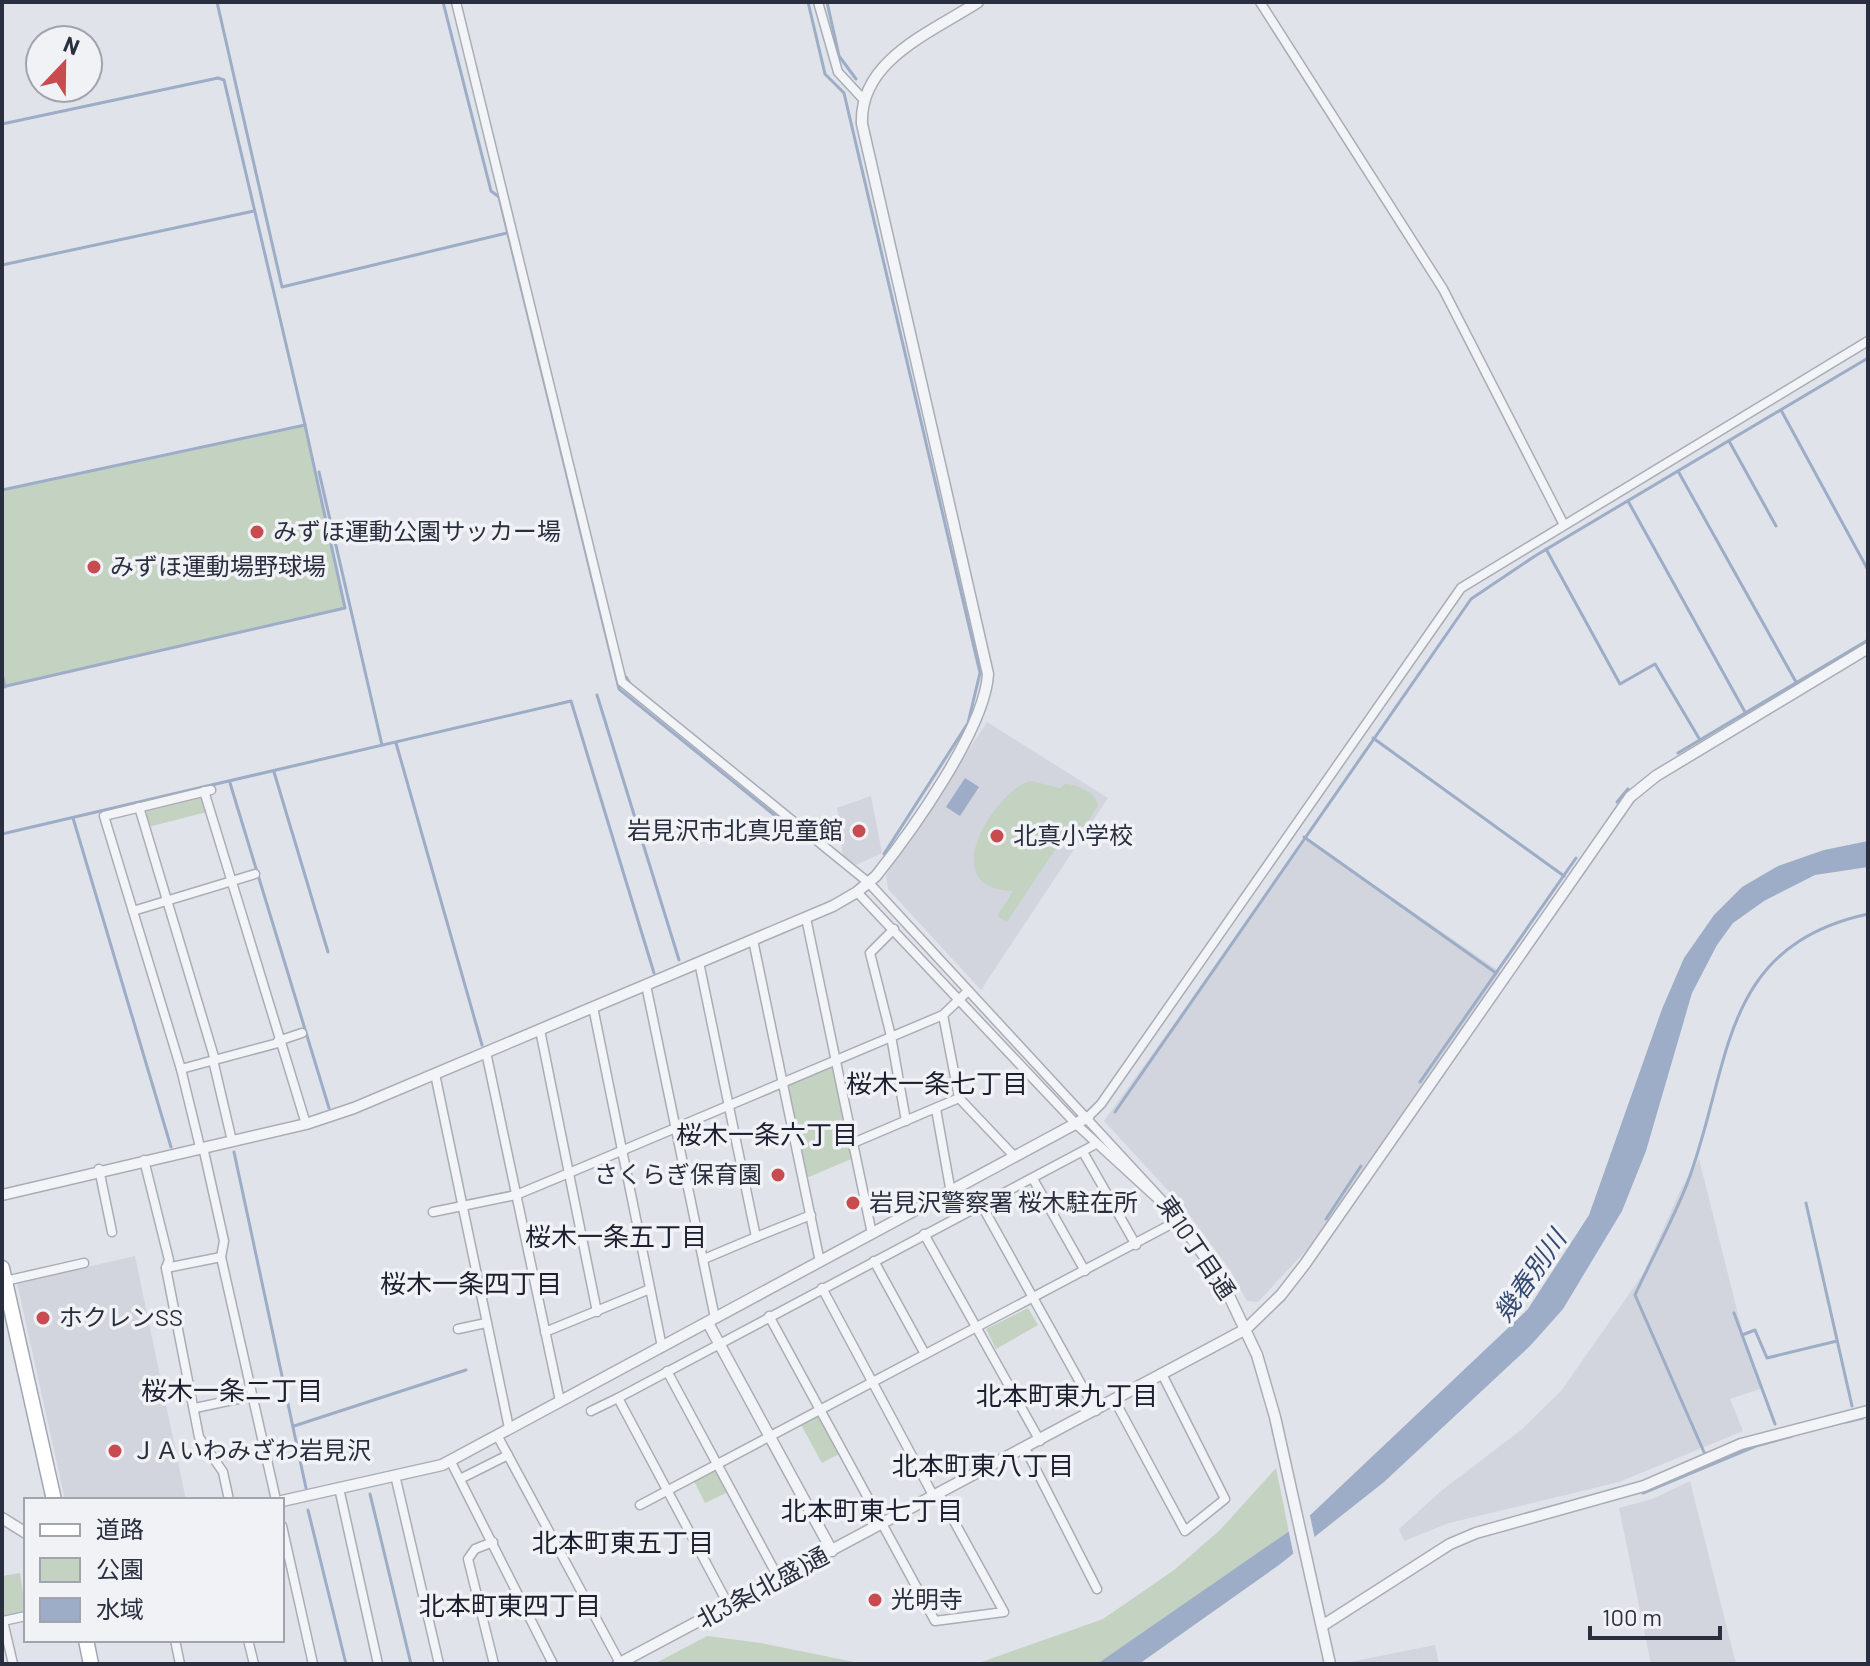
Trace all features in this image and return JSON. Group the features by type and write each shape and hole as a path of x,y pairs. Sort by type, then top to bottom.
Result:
{"main road":[{"path":"3,1274 54,1498"},
{"path":"86,1642 91,1664"}],"street":[{"name":"東10丁目通","path":"456,2 622,682 869,883 1088,1117 1179,1220 1222,1281 1246,1329 1268,1385 1322,1626"},
{"path":"818,2 838,72 863,99"},
{"path":"2,1195 99,1169 306,1124 435,1074 806,918 869,883 904,836 975,726 987,691 988,674 862,124 863,99 873,77 889,61 978,2"},
{"path":"1260,2 1443,289 1563,523"},
{"path":"284,1501 450,1460 1088,1117 1101,1104 1461,588 1563,523 1868,341"},
{"name":"北3条(北盛)通","path":"619,1664 1246,1329 1305,1264 1630,797 1656,776 1868,648"},
{"path":"276,1498 221,1257 224,1241 202,1147 104,816 207,790 278,1042 306,1124"},
{"path":"139,807 214,1060 232,1141"},
{"path":"133,911 255,874"},
{"path":"857,892 1077,1125 1132,1179 1171,1210"},
{"path":"806,918 872,1234"},
{"path":"894,929 870,953 891,1036 906,1121"},
{"path":"753,940 820,1262"},
{"path":"699,962 756,1237"},
{"path":"646,985 719,1343 832,1551"},
{"path":"433,1212 516,1195 943,1015 968,991"},
{"path":"593,1007 662,1347"},
{"path":"943,1015 959,1098 1015,1157"},
{"path":"540,1030 597,1312"},
{"path":"181,1069 302,1033"},
{"path":"486,1052 560,1401"},
{"path":"435,1074 509,1428"},
{"path":"853,1143 959,1098"},
{"path":"936,1109 951,1193"},
{"path":"591,1411 1096,1144"},
{"path":"1083,1152 1136,1245"},
{"path":"144,1160 169,1260 166,1268 199,1437 223,1472 229,1498"},
{"path":"99,1169 112,1232"},
{"path":"1033,1179 1085,1271"},
{"path":"981,1204 1096,1411"},
{"path":"704,1259 811,1215"},
{"path":"640,1505 1179,1220"},
{"path":"924,1234 1040,1441"},
{"path":"166,1268 221,1257"},
{"path":"874,1261 925,1354"},
{"path":"3,1274 84,1263"},
{"path":"769,1316 935,1621 1004,1612 936,1496 822,1288"},
{"path":"545,1332 650,1289"},
{"path":"458,1329 486,1323"},
{"path":"667,1371 779,1579"},
{"path":"1115,1401 1185,1531 1225,1499 1163,1376"},
{"path":"195,1408 252,1396"},
{"path":"618,1398 729,1606"},
{"path":"1330,1664 1322,1626 1450,1544 1476,1533 1644,1486 1741,1444 1868,1411"},
{"path":"497,1435 619,1664"},
{"path":"1025,1448 1097,1589"},
{"path":"462,1478 508,1455"},
{"path":"450,1460 462,1478 553,1664"},
{"path":"395,1475 439,1664"},
{"path":"339,1488 378,1664"},
{"path":"2,1518 24,1532"},
{"path":"284,1535 313,1664"},
{"path":"493,1542 475,1549 468,1559 494,1664"},
{"path":"13,1664 3,1621 24,1616"},
{"path":"175,1642 180,1664"},
{"path":"248,1642 254,1664"}],"shaded area":[{"name":"北真小学校","path":"987,722 1108,798 981,990 888,889 886,875"},
{"name":"岩見沢市北真児童館","path":"871,796 882,853 856,865 843,857 837,808"},
{"path":"1307,839 1502,973 1310,1246 1258,1302 1247,1301 1230,1270 1185,1209 1104,1121"},
{"path":"1699,1159 1743,1334 1763,1388 1730,1399 1743,1431 1619,1482 1449,1523 1404,1541 1399,1529 1441,1491 1521,1430 1561,1391 1643,1274 1682,1187"},
{"path":"135,1256 186,1498 65,1498 17,1283"},
{"path":"1690,1481 1736,1664 1651,1664 1619,1508 1652,1499"},
{"path":"1435,1645 1439,1664 1343,1663 1355,1661"}],"green space":[{"path":"305,426 345,608 6,685 2,670 2,491"},
{"path":"1031,781 1060,788 1065,784 1075,786 1090,793 1098,805 1081,833 1070,827 1007,922 997,916 1013,891 988,886 976,873 974,856 979,836 990,817 1004,799"},
{"path":"199,794 203,796 207,812 148,827 146,807"},
{"path":"836,1059 856,1157 804,1179 783,1081"},
{"path":"1028,1308 1038,1325 996,1349 986,1329"},
{"path":"820,1409 843,1452 822,1463 799,1421"},
{"path":"717,1465 730,1491 705,1503 692,1477"},
{"path":"1276,1468 1289,1532 1123,1649 1097,1664 976,1664 1103,1619 1174,1570 1220,1530"},
{"path":"20,1573 24,1612 2,1618 2,1576"},
{"path":"707,1636 761,1643 864,1664 654,1664"}],"water":[{"path":"965,778 979,787 960,816 946,807"},
{"path":"1868,841 1868,867 1815,875 1764,901 1733,923 1717,945 1692,993 1646,1151 1622,1211 1563,1309 1530,1346 1384,1482 1279,1565 1139,1664 1097,1664 1304,1521 1528,1309 1589,1215 1662,1009 1684,958 1714,915 1742,887 1778,866 1824,850"}],"pier":[{"path":"1309,1511 1315,1539 1294,1557 1288,1528"}],"waterway":[{"path":"217,2 282,287 507,233"},
{"path":"443,2 491,191 499,197 619,689 804,839"},
{"path":"808,2 825,74 844,93 980,673 968,723 884,854"},
{"path":"827,2 839,56 856,79"},
{"path":"2,124 218,78 224,80 305,425"},
{"path":"2,265 254,211"},
{"path":"1115,1112 1471,599 1535,556 1868,358"},
{"path":"1781,410 1868,570"},
{"path":"2,490 305,425 345,608 2,687"},
{"path":"1729,441 1776,526"},
{"path":"1678,471 1796,682"},
{"path":"319,472 382,745"},
{"path":"1628,501 1745,712"},
{"path":"1546,549 1620,684 1655,664 1700,740"},
{"path":"1678,753 1868,640"},
{"path":"2,673 5,687"},
{"path":"626,677 631,685"},
{"path":"597,695 679,960"},
{"path":"2,834 571,701 654,973"},
{"path":"1373,738 1564,876"},
{"path":"396,743 482,1045"},
{"path":"274,772 328,952"},
{"path":"230,783 329,1108"},
{"path":"1617,802 1628,789"},
{"path":"73,818 171,1147"},
{"path":"1304,837 1496,973"},
{"path":"1420,1082 1576,858"},
{"path":"1704,1452 1635,1295 1687,1184 1724,1056 1738,1018 1756,983 1782,954 1819,930 1868,914"},
{"path":"234,1152 306,1488"},
{"path":"1326,1219 1361,1166"},
{"path":"1806,1203 1852,1406"},
{"path":"1734,1313 1775,1424"},
{"path":"1742,1335 1755,1330 1767,1358 1837,1341"},
{"path":"294,1426 466,1370"},
{"path":"1846,1422 1863,1418"},
{"path":"1643,1493 1756,1446 1792,1436"},
{"path":"370,1494 411,1664"},
{"path":"308,1510 346,1664"}],"place":[{"name":"みずほ運動公園サッカー場","path":"257,532"},
{"name":"みずほ運動場野球場","path":"94,567"},
{"name":"岩見沢市北真児童館","path":"859,831"},
{"name":"北真小学校","path":"997,836"},
{"name":"さくらぎ保育園","path":"778,1175"},
{"name":"岩見沢警察署 桜木駐在所","path":"853,1203"},
{"name":"ホクレンSS","path":"43,1318"},
{"name":"ＪＡいわみざわ岩見沢","path":"115,1451"},
{"name":"光明寺","path":"875,1600"}],"district":[{"name":"桜木一条七丁目","path":"937,1084"},
{"name":"桜木一条六丁目","path":"767,1135"},
{"name":"桜木一条五丁目","path":"616,1237"},
{"name":"桜木一条四丁目","path":"471,1284"},
{"name":"桜木一条二丁目","path":"232,1391"},
{"name":"北本町東九丁目","path":"1067,1396"},
{"name":"北本町東八丁目","path":"983,1466"},
{"name":"北本町東七丁目","path":"872,1511"},
{"name":"北本町東五丁目","path":"623,1543"},
{"name":"北本町東四丁目","path":"510,1606"}],"water label":[{"name":"幾春別川","path":"1530,1276"}]}
